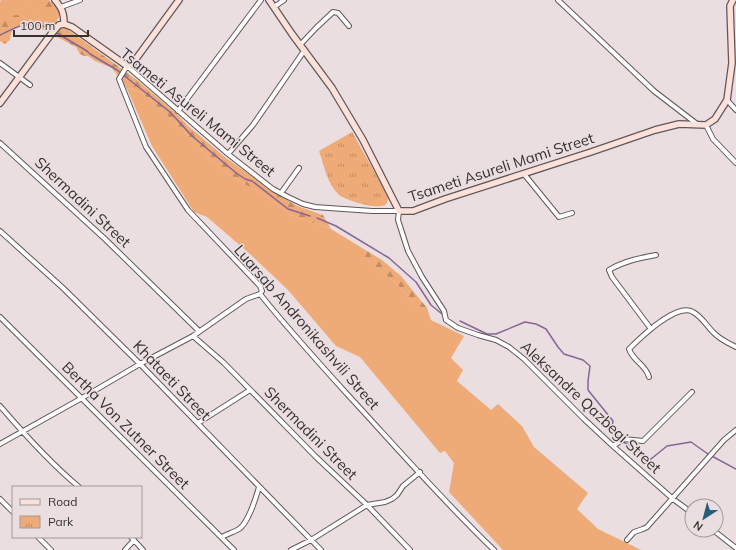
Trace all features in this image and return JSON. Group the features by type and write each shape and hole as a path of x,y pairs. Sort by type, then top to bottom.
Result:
{"street":[{"path":"0,104 54,30 64,24 64,12 55,0"},
{"path":"61,7 80,0"},
{"path":"126,68 133,62 179,0"},
{"path":"178,110 261,0"},
{"path":"269,0 304,51 332,88 362,140 399,211"},
{"path":"274,7 284,0"},
{"path":"558,0 654,91 697,124"},
{"path":"733,0 730,6 732,63 727,100 715,119 706,124 713,139 736,163"},
{"path":"300,45 333,12 338,13 349,26"},
{"path":"730,22 736,27"},
{"name":"Tsameti Asureli Mami Street","path":"64,24 72,28 126,68 178,110 228,154 281,193 303,204 315,207 372,211 413,211 445,199 655,130 679,124 706,124"},
{"path":"228,154 253,125 304,51"},
{"path":"0,62 30,84"},
{"name":"Luarsab Andronikashvili Street","path":"126,68 119,79 146,147 188,210 260,286 262,291 260,294 302,344 474,531 494,550"},
{"path":"727,100 736,110"},
{"name":"Shermadini Street","path":"0,143 105,239 199,331"},
{"path":"281,193 299,168"},
{"path":"524,174 559,217 572,213"},
{"name":"Aleksandre Qazbegi Street","path":"399,211 398,220 408,251 444,311 446,320 458,328 496,340 524,359 584,420 684,508"},
{"name":"Khataeti Street","path":"0,231 63,288 140,364 321,550"},
{"path":"651,328 612,277 609,270 628,261 656,255"},
{"path":"0,444 140,364 193,336 246,300 260,294"},
{"path":"649,377 648,371 631,354 629,350 651,328 675,314 688,311 693,312 714,334 736,347"},
{"name":"Bertha Von Zutner Street","path":"0,317 234,550"},
{"name":"Shermadini Street","path":"193,336 224,363 315,456 367,505 410,550"},
{"path":"198,423 250,390"},
{"path":"614,445 624,439 643,441 692,392"},
{"path":"0,406 60,471 78,486"},
{"path":"627,540 634,532 647,527 710,455 736,430"},
{"path":"291,550 311,540 367,505 385,502 397,495 403,486 420,472"},
{"path":"222,537 239,529 244,523 256,501 259,487"},
{"path":"0,499 12,511"},
{"path":"39,538 51,550"},
{"path":"723,538 736,548"},
{"path":"125,550 132,539 143,550"}],"green space":[{"path":"1,0 28,0 40,11 52,7 52,3 59,11 59,17 54,25 50,22 26,19 23,16 0,19"},
{"path":"28,0 49,0 52,3 52,7 48,10 41,11 36,9"},
{"path":"11,16 23,16 26,19 50,22 54,25 49,32 29,26 18,27 14,29 11,33 10,40 5,44 0,41 0,19 8,19"},
{"path":"59,29 67,29 137,80 226,158 297,206 323,215 331,229 291,215 256,190 227,173 209,159 180,127 142,93 130,88 127,89 112,68 95,61 88,56 80,54 76,47 55,36"},
{"path":"130,88 142,93 180,127 209,159 227,173 256,190 291,215 331,229 367,251 364,258 396,283 416,307 427,308 431,320 464,336 451,358 463,370 457,381 491,410 498,404 522,426 534,447 588,493 577,509 598,529 641,550 503,550 449,492 454,463 445,451 440,453 360,357 336,346 288,290 250,254 207,217 194,212 152,146 127,89"},
{"path":"352,132 388,196 385,205 375,206 361,204 347,199 334,190 328,179 319,151"},
{"path":"367,251 382,260 401,276 427,308 416,307 396,283 364,258"}],"waterway":[{"path":"0,35 26,24 37,24 52,30"},
{"path":"55,32 117,70 170,112 192,136 235,172 245,179 252,181 288,209 310,216"},
{"path":"317,218 336,226 389,258 416,282 431,305 442,314"},
{"path":"460,321 487,334 496,334 525,322 536,324 546,329 564,354 583,360 590,366 588,390 613,421 612,427 614,432 623,442 635,448 646,459 651,459 667,446 691,442 708,454 736,469"}]}
